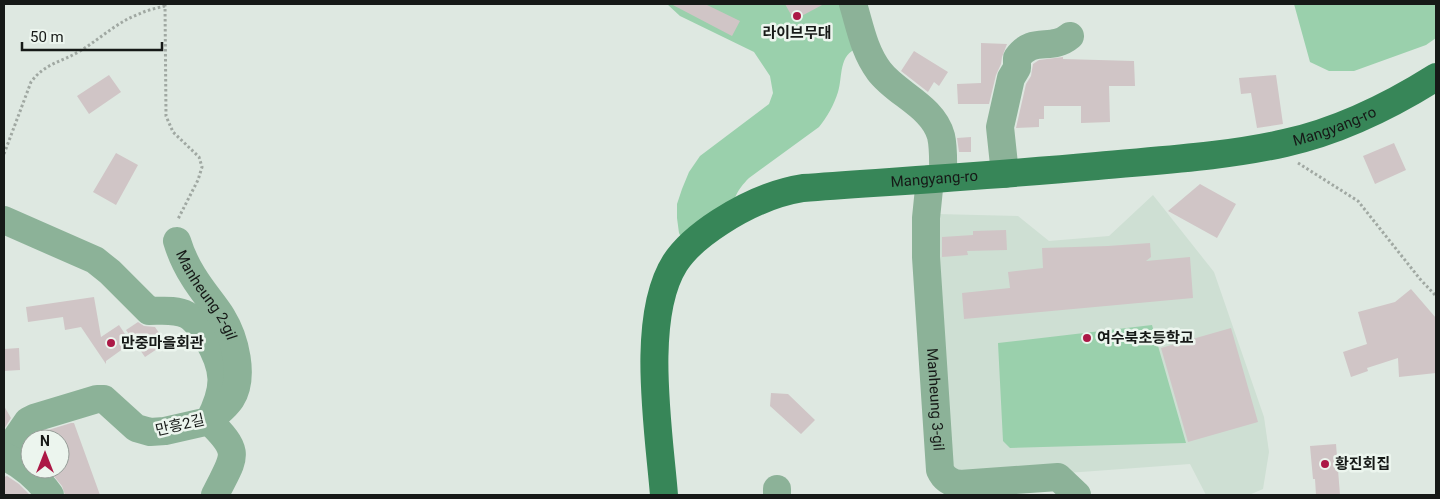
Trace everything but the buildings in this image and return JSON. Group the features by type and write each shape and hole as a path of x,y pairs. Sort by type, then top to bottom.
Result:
{"main road":[{"name":"Mangyang-ro","path":"664,495 655,386 655,348 665,283 682,254 699,238 731,215 764,198 803,188 1005,174 1206,155 1273,146 1334,129 1374,111 1436,77"}],"street":[{"path":"853,4 865,47 877,69 892,85 932,118 938,126 942,143 937,178"},
{"path":"1005,174 1000,127 1012,78 1017,68 1017,58 1030,46 1058,43 1070,36"},
{"name":"Manheung 3-gil","path":"937,178 926,218 926,257 940,470 950,481 960,484 1058,477 1077,495"},
{"name":"만흥2길","path":"4,220 95,260 110,272 149,311 175,312 187,315 203,331 214,350 222,374 219,402 209,421 165,431 150,432 136,428 104,400 97,399 28,421 4,456 31,474 50,495"},
{"name":"Manheung 2-gil","path":"177,241 183,259 193,276 223,318 237,359 237,381 231,400 209,421"},
{"path":"209,421 228,440 232,450 229,465 215,495"}],"path":[{"path":"4,154 31,82 36,75 43,69 78,52 112,28 139,14 165,5"},
{"name":"Manheung 2-gil","path":"165,5 166,116 173,132 199,157 202,166 198,180 174,226 177,241"},
{"path":"1273,146 1358,201 1420,279 1436,296"}],"shaded area":[{"name":"여수북초등학교","path":"1153,195 1214,272 1264,417 1269,452 1263,489 1249,495 1206,495 1190,464 957,481 943,471 937,214 1018,216 1049,241 1109,236"}],"green space":[{"path":"667,4 853,4 858,48 852,51 844,61 836,97 830,111 819,127 749,178 736,195 731,215 687,249 679,233 677,204 689,172 700,156 769,104 773,93 770,76 754,52 680,16"},
{"path":"1294,4 1436,4 1436,38 1426,45 1354,71 1329,71 1310,62"},
{"path":"1152,325 1186,443 1010,448 1003,441 998,343"}],"place":[{"name":"라이브무대","path":"797,16"},
{"name":"여수북초등학교","path":"1087,338"},
{"name":"만중마을회관","path":"111,343"},
{"name":"황진회집","path":"1325,464"}]}
